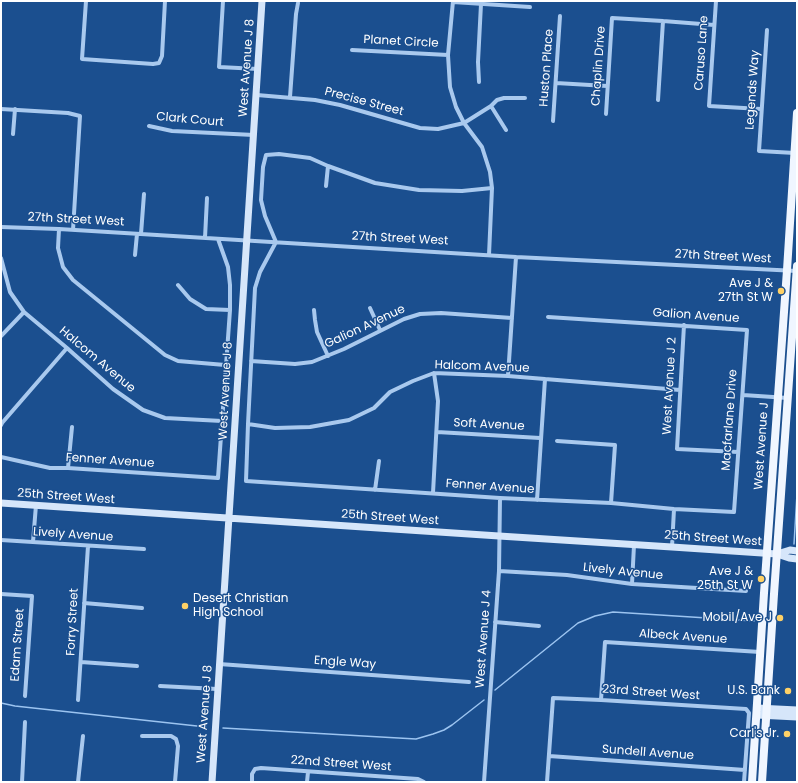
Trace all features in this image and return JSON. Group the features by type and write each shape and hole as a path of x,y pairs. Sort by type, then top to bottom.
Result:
{"main road":[{"name":"West Avenue J","path":"752,782 766,553 796,153 797,113"},
{"name":"West Avenue J","path":"762,782 797,266"}],"street":[{"path":"86,1 82,59 153,64 159,63 162,56 165,1"},
{"path":"223,1 219,67 258,69"},
{"name":"West Avenue J 8","path":"212,782 262,1"},
{"name":"Caruso Lane","path":"716,1 709,106 761,109"},
{"path":"489,255 492,188 490,172 482,147 464,123 456,107 450,87 448,55 453,2 530,7"},
{"path":"290,97 298,3"},
{"path":"479,82 478,62 481,4"},
{"name":"Huston Place","path":"553,121 560,16"},
{"name":"Chaplin Drive","path":"606,114 612,18 663,21"},
{"path":"658,100 663,21 714,25"},
{"name":"Legends Way","path":"767,30 759,151 796,153"},
{"name":"Planet Circle","path":"352,50 448,55"},
{"path":"556,83 607,86"},
{"name":"Precise Street","path":"257,94 315,100 340,105 420,128 438,129 464,123 491,106 497,100 504,98 525,98"},
{"path":"491,106 506,130"},
{"path":"1,108 68,113 80,116 73,230"},
{"path":"13,134 15,109"},
{"name":"Clark Court","path":"149,126 172,131 254,134"},
{"path":"248,424 255,288 260,272 276,242 264,216 261,200 263,167 266,155 278,154 310,158 375,183 419,190 462,191 492,188"},
{"path":"326,186 328,166"},
{"path":"135,255 144,194"},
{"path":"205,238 208,198"},
{"name":"27th Street West","path":"1,227 59,229 516,257 797,271"},
{"path":"59,229 58,248 63,267 73,280 165,355 178,361 225,365"},
{"path":"218,239 228,267 230,285 230,310 222,422"},
{"path":"508,376 516,257"},
{"name":"Halcom Avenue","path":"1,258 10,292 24,312 113,388 143,410 165,418 222,422"},
{"path":"178,285 190,299 206,309 230,310"},
{"path":"370,308 380,330"},
{"path":"314,310 314,320 317,332 328,356"},
{"path":"1,336 24,312"},
{"name":"Galion Avenue","path":"252,361 295,364 312,362 344,349 404,319 420,314 441,313 512,318"},
{"name":"Galion Avenue","path":"548,317 747,330"},
{"name":"West Avenue J 2","path":"684,326 677,448 738,452"},
{"name":"Macfarlane Drive","path":"734,512 747,330"},
{"path":"1,423 67,348"},
{"path":"433,493 438,401 434,373"},
{"name":"Halcom Avenue","path":"248,424 274,428 310,427 349,420 374,408 390,392 434,373 508,376 680,390"},
{"path":"536,500 545,379"},
{"path":"743,395 788,398"},
{"name":"Fenner Avenue","path":"1,457 50,468 218,478 222,422"},
{"name":"Fenner Avenue","path":"248,424 246,481 734,512"},
{"path":"68,468 72,427"},
{"name":"Soft Avenue","path":"437,432 540,438"},
{"path":"557,442 615,445 611,503"},
{"path":"375,490 379,461"},
{"name":"West Avenue J 4","path":"484,782 499,571 500,498"},
{"name":"25th Street West","path":"1,503 766,553 797,559"},
{"path":"34,542 36,505"},
{"path":"672,547 674,509"},
{"name":"Lively Avenue","path":"1,540 144,549"},
{"path":"632,584 634,545"},
{"name":"Forry Street","path":"78,700 88,546"},
{"name":"25th Street West","path":"777,554 790,550 797,551"},
{"name":"Lively Avenue","path":"499,571 567,575 632,584 746,591"},
{"name":"Edam Street","path":"1,594 32,596 25,696"},
{"path":"84,604 142,608"},
{"path":"495,622 539,626"},
{"name":"Albeck Avenue","path":"601,700 605,642 760,652"},
{"path":"81,662 137,666"},
{"name":"Engle Way","path":"219,664 469,682"},
{"path":"160,686 217,689"},
{"name":"23rd Street West","path":"549,756 553,698 746,710 749,714 745,770"},
{"path":"757,712 797,710"},
{"path":"767,712 797,717"},
{"path":"22,782 25,722"},
{"path":"78,782 83,736"},
{"path":"142,736 171,736 176,739 178,746 175,782"},
{"path":"547,782 549,756"},
{"name":"Sundell Avenue","path":"549,756 745,770"},
{"name":"22nd Street West","path":"252,782 252,774 255,769 261,768 418,779 424,782"},
{"path":"744,782 745,770"},
{"path":"307,782 308,772"},
{"path":"366,776 366,782"}],"waterway":[{"path":"794,544 797,494"},
{"path":"495,690 578,623 595,616 613,612 754,621"},
{"path":"223,728 416,739 444,730 484,700"},
{"path":"1,703 15,706 206,727"}],"place":[{"name":"Ave J & 27th St W","path":"781,291"},
{"name":"Ave J & 25th St W","path":"761,579"},
{"name":"Desert Christian High School","path":"185,606"},
{"name":"Mobil/Ave J","path":"780,618"},
{"name":"U.S. Bank","path":"788,691"},
{"name":"Carl's Jr.","path":"787,734"}]}
